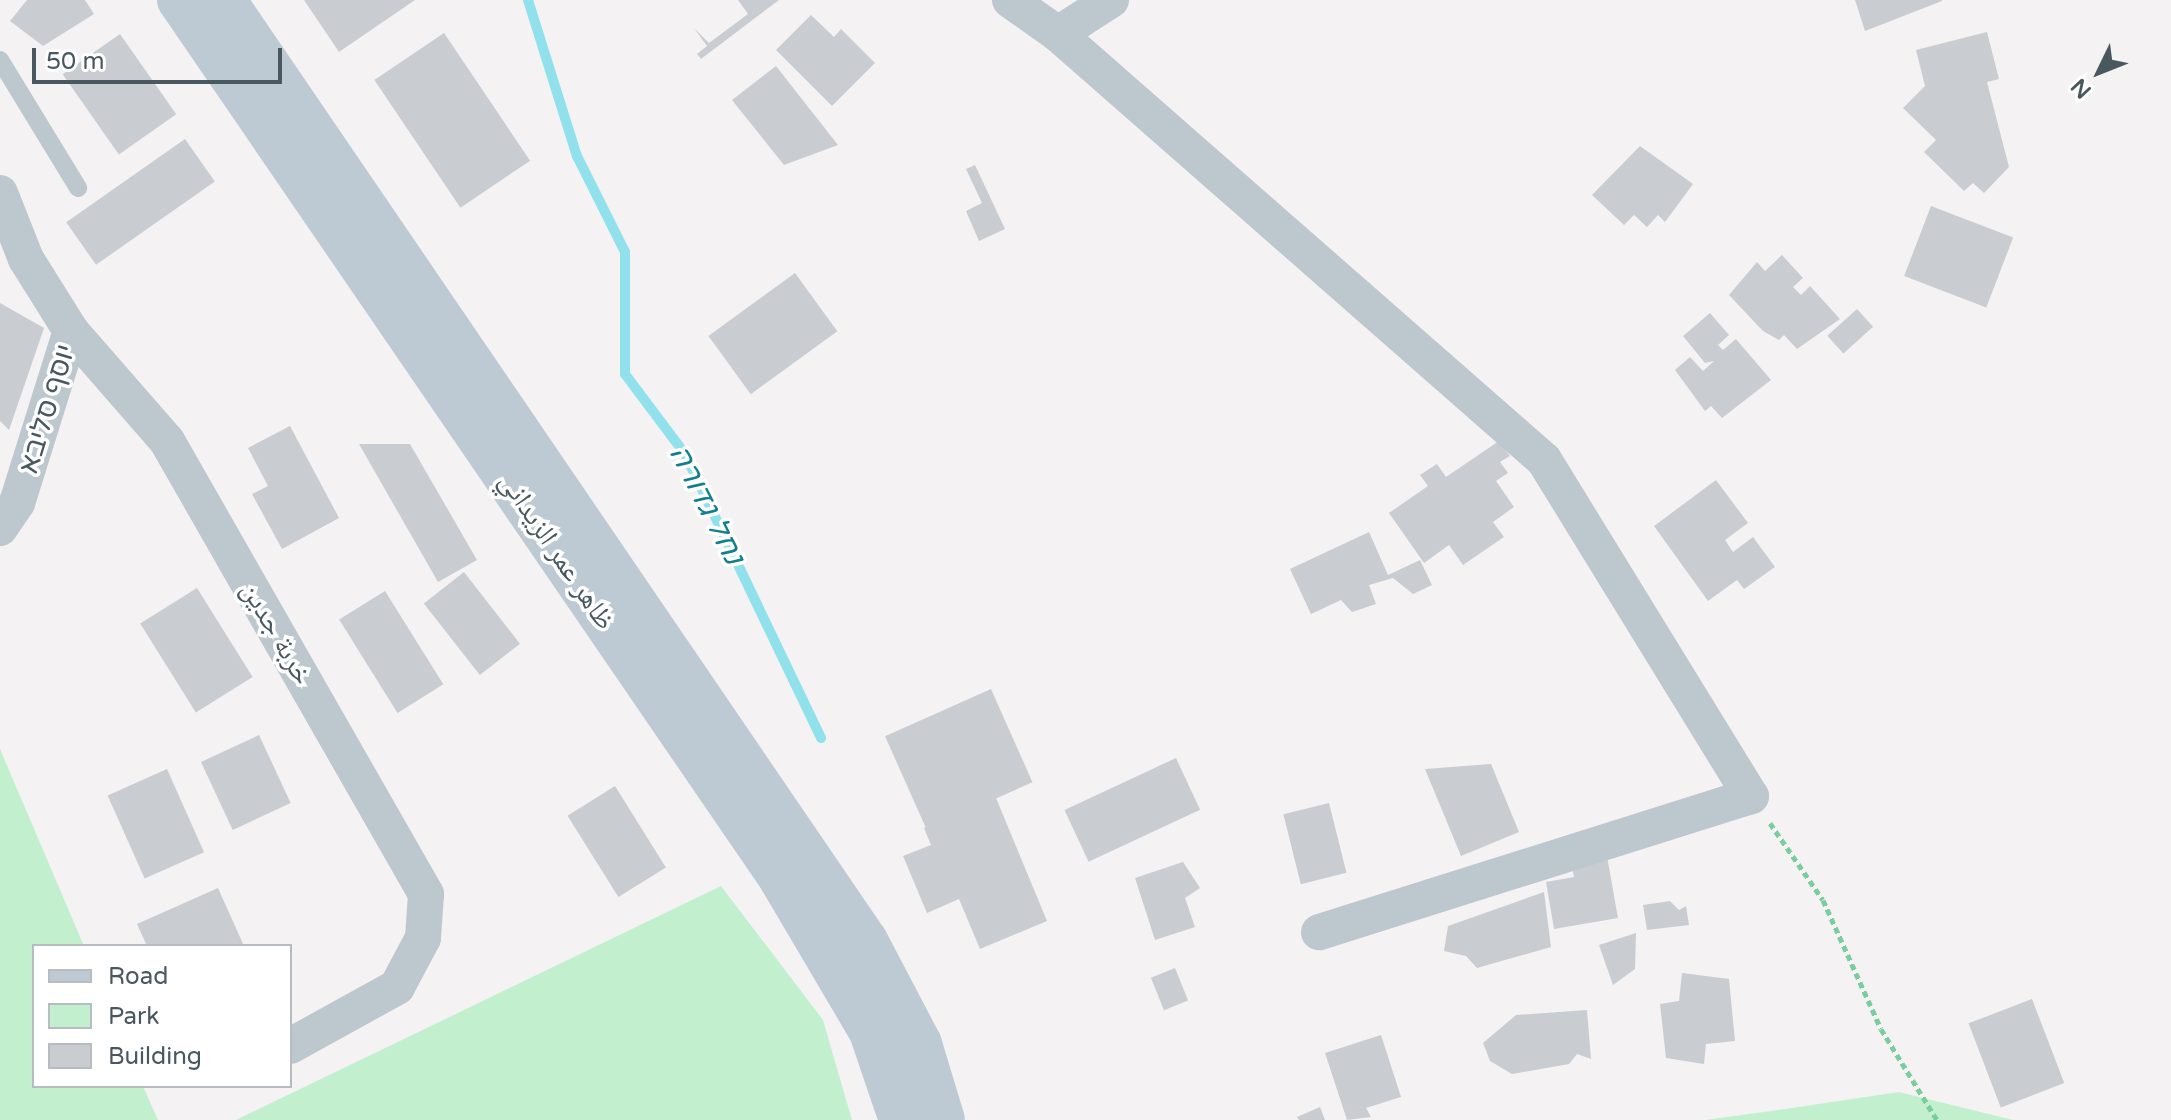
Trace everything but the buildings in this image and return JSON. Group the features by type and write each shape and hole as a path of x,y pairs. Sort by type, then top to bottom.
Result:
{"main road":[{"name":"ظاهر عمر الزيداني","path":"179,0 781,879 871,1032 901,1120"},
{"name":"ظاهر عمر الزيداني","path":"224,0 866,941 920,1044 943,1120"}],"street":[{"path":"1010,0 1058,34 1544,460 1751,796 1319,932"},
{"path":"1058,34 1111,0"},
{"name":"خربة جدين","path":"0,193 26,259 71,331 167,441 426,894 423,938 397,987 292,1045"},
{"name":"יוסף סליבא","path":"6,505 71,331"}],"lane":[{"path":"0,60 78,188"}],"path":[{"path":"1751,796 1823,900 1881,1029 1937,1120"}],"green space":[{"path":"0,749 83,944 32,944 32,1088 144,1088 158,1120 0,1120"},
{"path":"721,886 823,1020 852,1120 236,1120"},
{"path":"1899,1092 2013,1120 1705,1120 1785,1109"}],"waterway":[{"name":"נחל גדורה","path":"528,0 577,156 625,252 625,374 685,454 821,738"}]}
